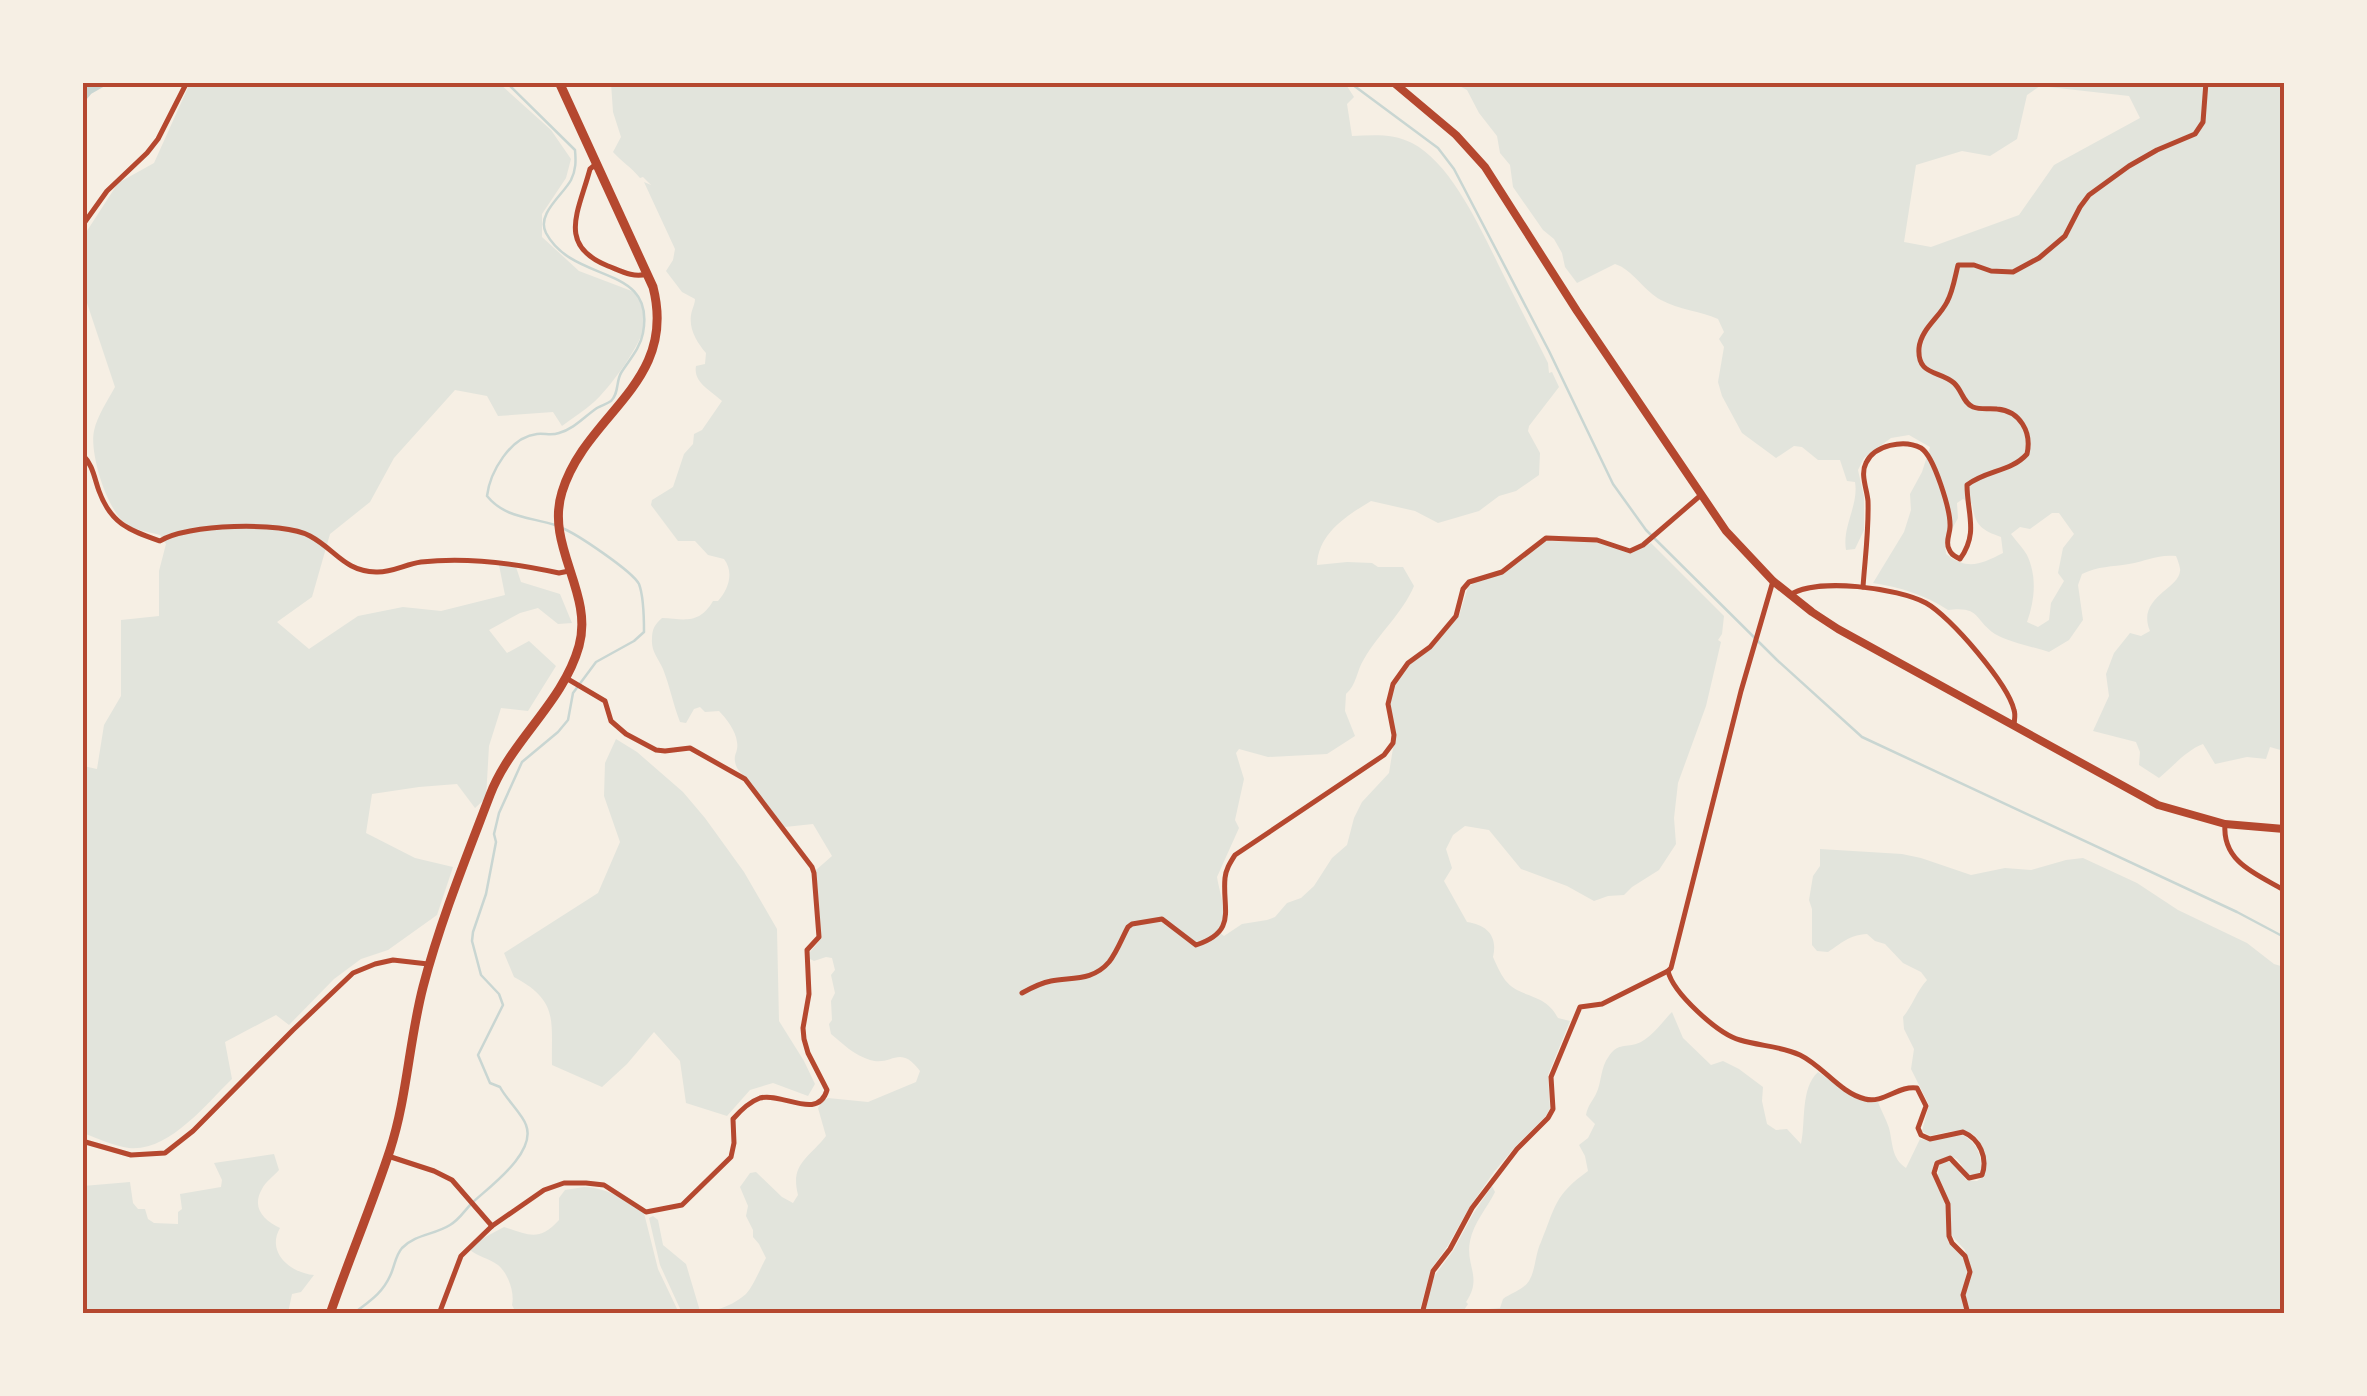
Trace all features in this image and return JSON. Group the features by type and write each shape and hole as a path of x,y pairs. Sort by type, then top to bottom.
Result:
{"highway":[{"path":"330,1314 388,1156 420,1002 492,790 508,757 566,678 575,658 582,632 581,612 559,536 559,502 569,474 629,392 654,349 659,319 653,287 559,82"}],"main road":[{"path":"1393,82 1456,135 1485,167 1701,496 1726,531 1773,581 1838,629 2158,806 2225,824 2284,829"}],"street":[{"path":"82,226 107,191 158,139 187,82"},
{"path":"1864,586 1868,496 1863,472 1866,460 1874,453 1882,447 1909,444 1931,457 1950,518 1948,549 1960,559 1970,546 1971,537 1967,484 2013,466 2027,454 2028,432 2017,418 2002,409 1974,408 1954,383 1926,370 1920,359 1920,342 1946,304 1958,264 2013,272 2039,258 2066,236 2080,206 2100,186 2158,150 2195,134 2203,122 2206,82"},
{"path":"596,164 590,169 575,226 577,242 584,254 596,260 634,276 647,274"},
{"path":"82,454 92,465 100,494 112,516 126,527 160,541 173,534 210,528 282,527 312,536 344,564 380,573 420,562 447,561 498,562 560,573 570,571"},
{"path":"1022,993 1041,984 1096,973 1107,965 1132,924 1162,919 1196,945 1219,932 1225,920 1224,882 1235,855 1384,755 1393,744 1388,704 1393,684 1408,663 1430,647 1456,616 1463,589 1469,582 1502,572 1546,538 1597,540 1630,551 1643,545 1701,496"},
{"path":"1422,1314 1433,1271 1472,1208 1553,1109 1552,1077 1580,1007 1602,1004 1668,971 1680,938 1773,581"},
{"path":"1790,595 1800,588 1864,586 1928,604 1975,649 2000,684 2014,710 2014,726"},
{"path":"439,1314 460,1256 492,1226 544,1190 564,1184 604,1185 646,1212 676,1208 727,1163 733,1150 733,1119 754,1101 784,1098 810,1106 826,1095 808,1053 803,1028 810,994 807,950 819,938 814,873 745,779 690,748 656,750 626,734 610,721 605,701 566,678"},
{"path":"2225,824 2224,834 2235,859 2284,890"},
{"path":"82,1141 131,1155 165,1153 193,1131 353,974 393,960 431,965"},
{"path":"1668,971 1675,987 1702,1014 1738,1040 1798,1054 1866,1100 1911,1086 1917,1088 1926,1106 1918,1128 1920,1136 1930,1139 1963,1132 1975,1139 1984,1163 1982,1175 1969,1178 1950,1158 1937,1163 1934,1172 1948,1204 1949,1236 1964,1252 1970,1272 1964,1295 1968,1314"},
{"path":"388,1156 446,1176 492,1226"}],"shaded area":[{"path":"190,83 499,83 551,130 571,159 566,178 542,214 542,237 579,271 637,293 645,323 632,353 608,387 562,426 553,412 498,416 487,396 455,390 394,458 370,502 330,534 312,597 277,622 309,649 358,616 403,607 441,611 505,595 499,565 516,567 521,582 560,594 572,623 558,624 538,608 489,630 507,653 529,641 556,666 528,711 501,708 489,746 486,798 475,808 457,784 372,794 366,833 415,858 453,867 437,915 388,950 361,959 334,979 289,1025 276,1015 225,1042 232,1079 172,1135 144,1147 129,1148 83,1133 83,766 97,769 104,725 121,696 121,620 159,616 159,571 166,544 160,535 133,528 121,520 107,497 97,468 94,431 115,387 83,291 83,237 118,183 154,163"},
{"path":"611,83 1345,83 1354,97 1347,104 1352,136 1390,136 1412,143 1427,153 1454,183 1559,387 1529,426 1540,453 1539,475 1479,511 1438,523 1415,511 1371,501 1328,535 1317,565 1347,562 1403,567 1414,586 1364,659 1346,694 1345,711 1355,736 1327,754 1268,757 1239,749 1236,753 1244,779 1235,820 1239,828 1217,877 1223,911 1218,931 1224,936 1242,924 1275,917 1287,903 1301,898 1314,886 1332,858 1347,845 1362,802 1389,773 1395,736 1391,691 1408,664 1430,649 1459,616 1468,587 1477,581 1503,573 1546,541 1599,542 1629,553 1651,543 1724,616 1706,706 1678,783 1676,844 1659,870 1624,895 1594,901 1521,869 1489,830 1465,826 1453,835 1446,849 1452,868 1444,881 1467,922 1489,933 1494,943 1493,957 1505,980 1546,1004 1558,1018 1570,1021 1548,1075 1550,1108 1546,1116 1494,1172 1469,1208 1431,1269 1419,1313 682,1313 660,1265 649,1218 658,1220 663,1245 686,1264 700,1311 731,1304 749,1290 766,1258 753,1237 740,1187 750,1173 756,1172 793,1203 798,1195 799,1169 826,1136 818,1108 822,1101 828,1098 868,1102 916,1082 920,1071 906,1058 864,1058 831,1034 831,1001 835,993 832,958 814,961 810,952 821,939 816,870 832,856 813,824 785,827 737,768 736,738 719,711 705,712 700,707 694,709 686,723 680,722 654,651 654,627 662,618 697,617 713,601 718,601 729,580 724,559 708,555 695,541 678,541 651,505 652,500 673,487 694,434 702,430 722,401 697,377 696,366 705,364 706,353 691,326 695,299 682,292 666,271 675,249 644,182 651,185 613,152 621,137 613,112"},
{"path":"1454,83 2284,83 2284,751 2270,747 2266,759 2247,757 2215,764 2203,744 2159,778 2139,765 2136,742 2093,731 2109,696 2106,674 2114,653 2130,633 2141,636 2150,631 2147,620 2153,602 2178,577 2176,556 2082,574 2078,585 2083,620 2069,640 2049,652 2000,637 1972,612 1948,610 1912,592 1873,583 1904,532 1911,510 1910,494 1930,447 1909,435 1891,438 1864,458 1858,470 1864,497 1864,530 1855,549 1846,550 1846,532 1856,491 1855,482 1847,481 1840,460 1818,460 1802,447 1794,446 1776,458 1742,433 1718,382 1724,347 1719,339 1724,332 1718,319 1661,300 1615,264 1577,283 1565,267 1554,239 1543,230 1513,187 1510,165 1500,153 1497,136 1467,90","holes":["2040,86 2129,96 2140,118 2054,165 2019,215 1931,247 1904,242 1916,165 1962,151 1990,156 2017,139 2027,95","1963,499 1972,504 1980,526 2001,537 2003,553 1974,564 1961,563 1946,554 1945,542 1958,518 1957,503","2052,513 2059,513 2074,534 2063,548 2058,573 2064,581 2051,603 2049,620 2038,627 2027,622 2034,588 2030,563 2011,534 2020,527 2030,529"]},
{"path":"616,739 683,792 744,872 777,929 779,1021 815,1084 808,1096 773,1083 750,1090 727,1116 686,1103 680,1061 654,1032 602,1087 552,1065 550,1013 539,995 514,977 504,953 598,893 620,842 604,796 605,763"},
{"path":"1820,849 1902,854 1971,875 2005,868 2031,870 2083,858 2137,883 2178,910 2247,943 2284,967 2284,1313 1969,1313 1965,1294 1971,1272 1965,1250 1951,1235 1950,1202 1937,1178 1940,1162 1945,1161 1956,1166 1966,1180 1977,1181 1984,1176 1982,1148 1975,1136 1962,1131 1930,1136 1922,1131 1929,1105 1911,1069 1914,1049 1903,1017 1927,980 1921,972 1867,934 1850,938 1828,952 1817,951 1812,945 1809,900 1813,876 1820,866"},
{"path":"1672,1012 1683,1038 1711,1065 1723,1061 1763,1087 1767,1124 1776,1130 1787,1129 1801,1144 1808,1087 1818,1072 1859,1100 1878,1102 1895,1155 1906,1168 1920,1139 1963,1135 1972,1142 1981,1160 1981,1172 1976,1177 1950,1156 1934,1162 1933,1168 1946,1205 1948,1242 1963,1256 1967,1271 1962,1295 1966,1313 1484,1314 1488,1309 1500,1308 1503,1299 1529,1281 1557,1203 1568,1187 1588,1171 1579,1145 1595,1124 1586,1115 1606,1061 1618,1048 1646,1039"},
{"path":"274,1154 279,1170 263,1186 259,1208 264,1217 280,1228 276,1245 283,1260 314,1275 301,1292 292,1294 288,1313 83,1313 83,1186 130,1182 133,1203 138,1209 145,1209 148,1219 178,1224 180,1194 221,1187 214,1163"},
{"path":"1492,1186 1495,1192 1470,1241 1473,1285 1468,1304 1462,1313 1425,1314 1432,1279"},
{"path":"584,1187 609,1192 644,1213 658,1269 679,1313 516,1313 510,1284 502,1269 469,1249 504,1227 527,1234 545,1232 559,1220 559,1198 565,1190"}],"waterway":[{"path":"82,97 102,82"},
{"path":"506,82 575,150 573,176 547,212 546,233 575,261 625,284 637,295 644,311 642,339 621,373 611,401 564,431 537,434 518,442 503,457 492,477 487,496 494,503 510,513 555,525"},
{"path":"1349,82 1438,148 1454,169 1613,484 1646,530 1777,660 1862,737 2284,937"},
{"path":"353,1314 383,1288 402,1248 457,1220 510,1168 528,1136 524,1121 500,1087 490,1083 478,1055 503,1005 499,994 481,975 472,941 486,894 496,842 494,834 522,762 568,720 573,693 596,662 644,632 639,584 604,553 562,528"}]}
